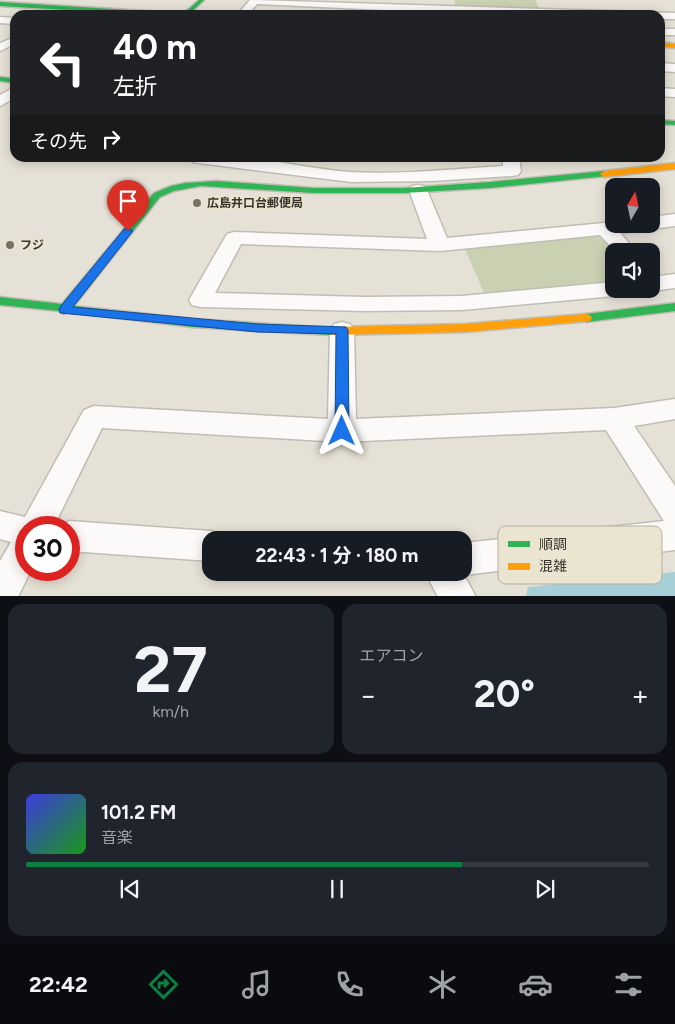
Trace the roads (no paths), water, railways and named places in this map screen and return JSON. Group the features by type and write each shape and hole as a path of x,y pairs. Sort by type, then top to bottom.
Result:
{"street":[{"path":"192,0 201,0"},
{"path":"190,10 201,0"},
{"path":"245,10 254,0 489,10"},
{"path":"0,4 89,10"},
{"path":"0,102 10,94"},
{"path":"233,162 351,176 431,176 512,171 511,162"},
{"path":"64,310 157,195 170,187 191,184 297,191 418,190 552,180 675,166"},
{"path":"418,190 440,245"},
{"path":"660,222 675,220"},
{"path":"605,290 463,303 311,303 200,300 234,238 440,245 604,230 618,243"},
{"path":"0,301 64,310 257,328 342,330 405,330 523,325 675,307"},
{"path":"342,330 342,431"},
{"path":"42,516 94,418 342,431 614,419 675,409"},
{"path":"614,419 675,512"},
{"path":"0,525 15,529"},
{"path":"662,536 675,535"},
{"path":"80,537 202,545"},
{"path":"472,558 498,555"},
{"path":"0,595 15,567"},
{"path":"448,581 459,596"}],"water":[{"path":"675,572 675,596 526,596 528,587 557,584 662,584 662,573"}],"place":[{"name":"広島井口台郵便局","path":"197,203"},
{"name":"フジ","path":"10,245"}]}
